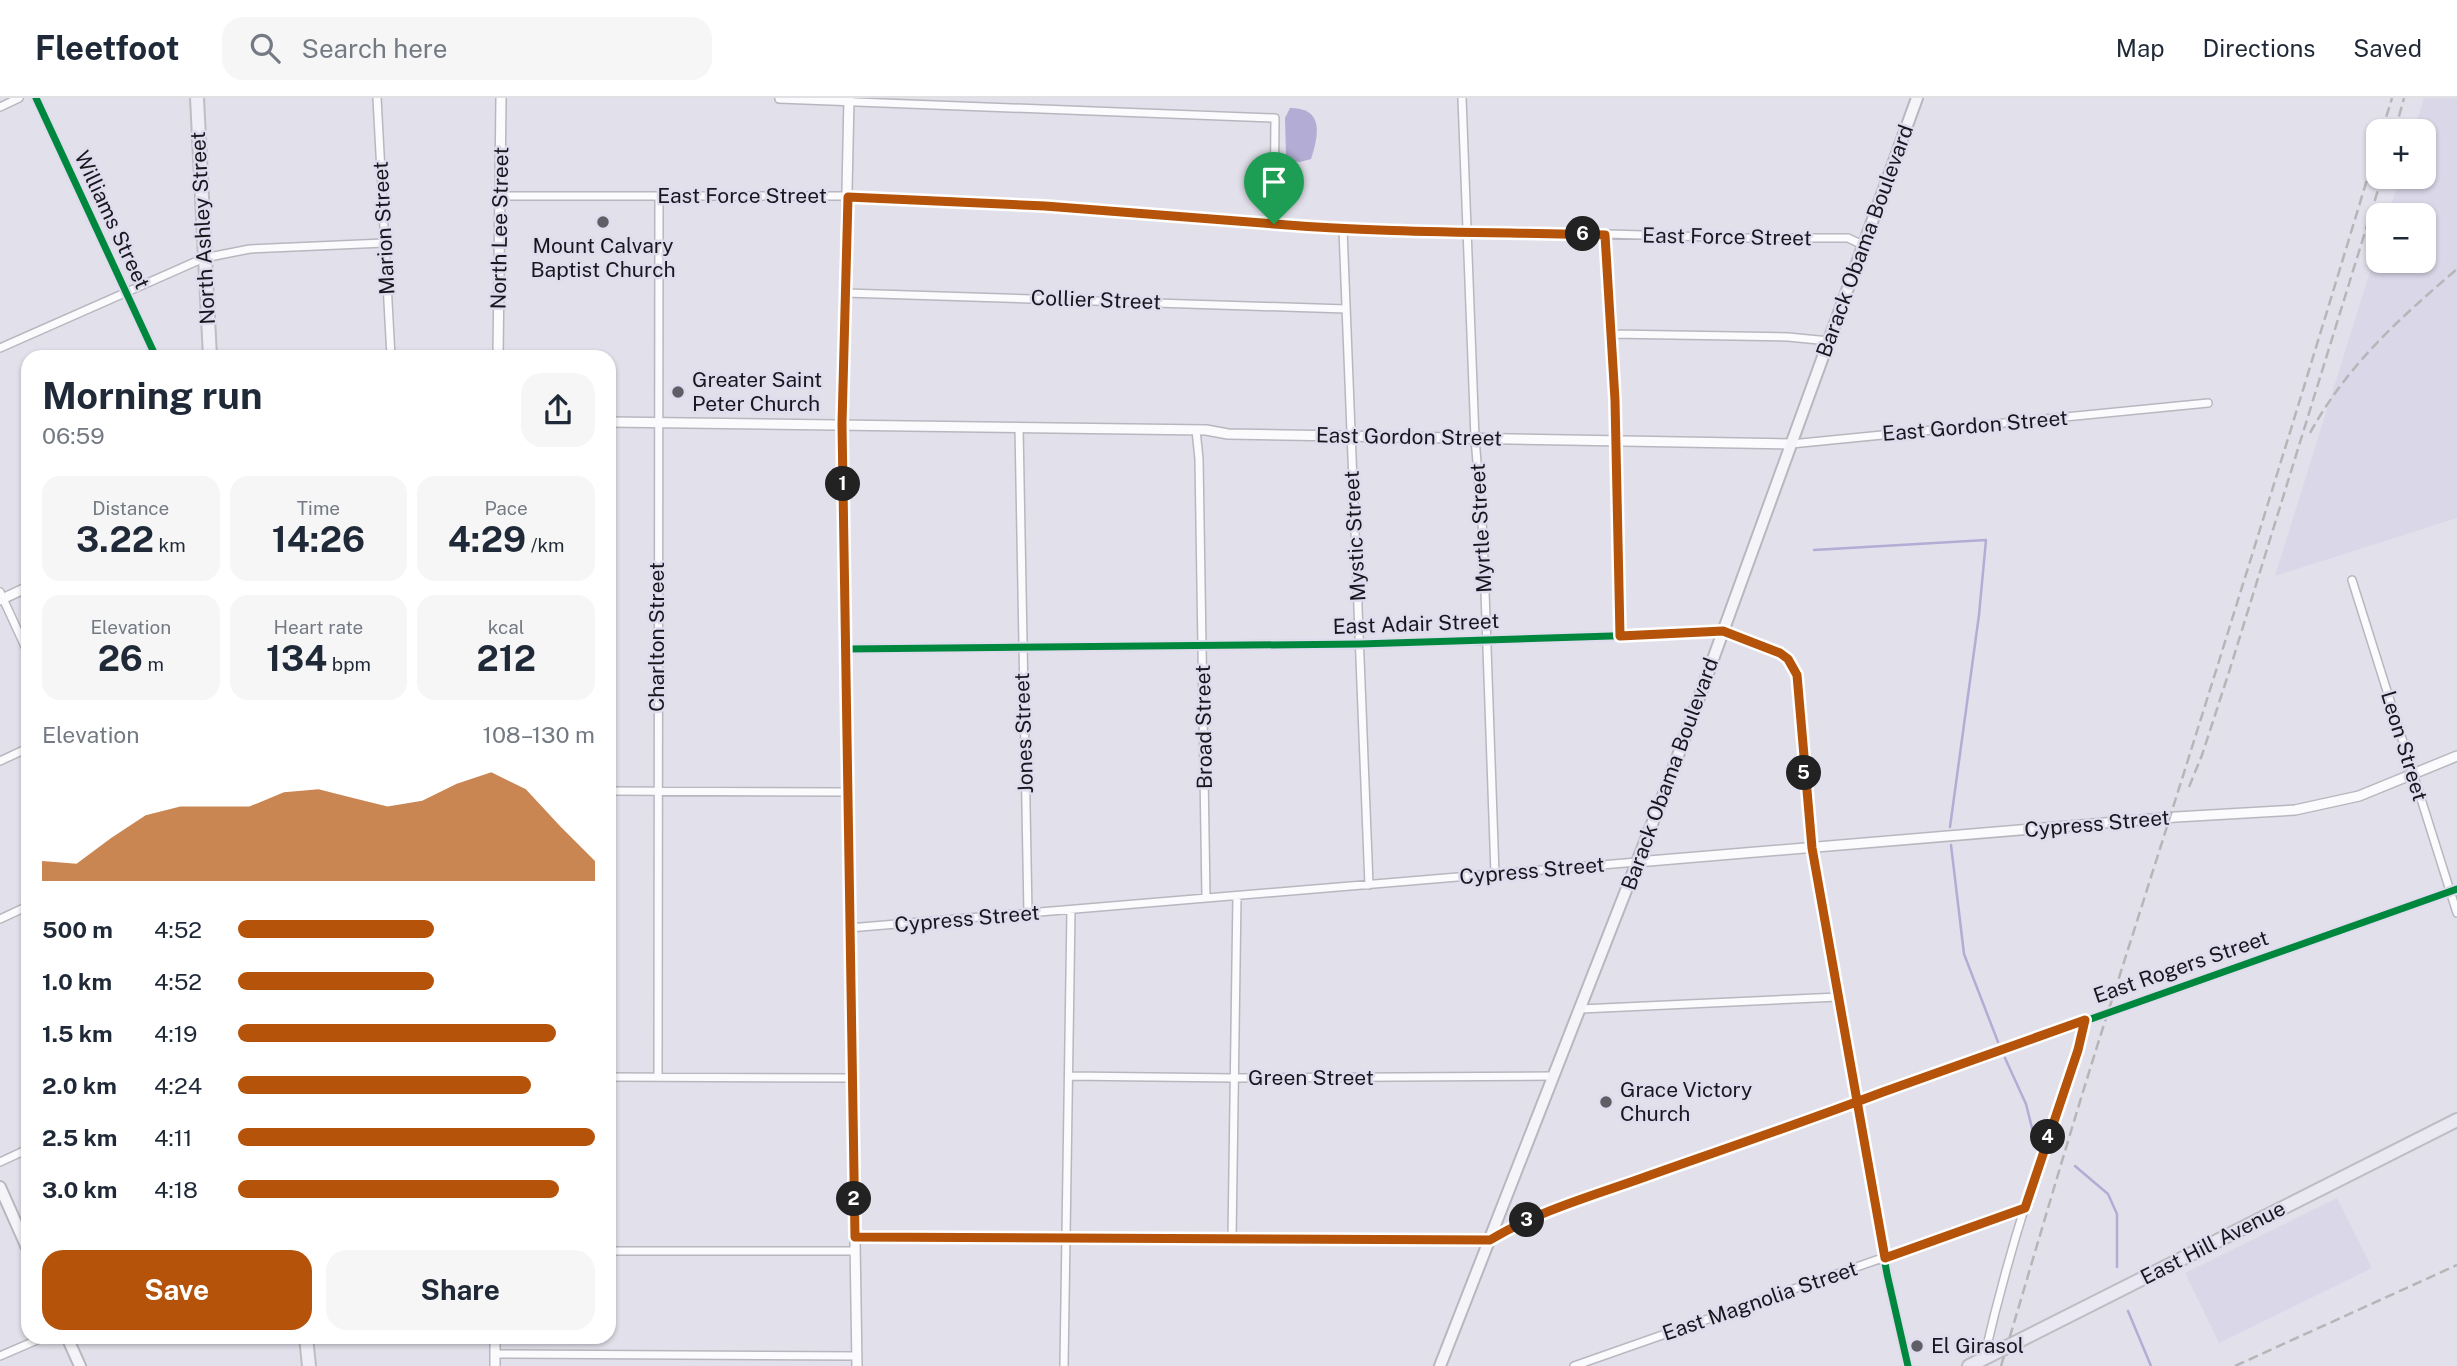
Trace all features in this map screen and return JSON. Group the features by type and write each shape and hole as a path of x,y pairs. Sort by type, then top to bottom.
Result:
{"highway":[{"name":"East Hill Avenue","path":"1969,1366 2457,1120"}],"main road":[{"name":"North Ashley Street","path":"197,98 210,350"},
{"name":"Barack Obama Boulevard","path":"1440,1366 1637,862 1917,98"},
{"path":"0,1188 21,1234"},
{"path":"70,1344 80,1366"},
{"path":"307,1344 309,1366"}],"street":[{"path":"0,107 19,98"},
{"name":"Williams Street","path":"36,98 153,350"},
{"name":"Marion Street","path":"377,98 391,350"},
{"name":"North Lee Street","path":"498,350 501,98"},
{"name":"Myrtle Street","path":"1462,98 1475,438 1483,535 1495,874"},
{"path":"779,99 1275,118 1274,224"},
{"path":"495,1354 857,1361 842,424 849,100"},
{"name":"East Force Street","path":"500,196 848,197 1045,206 1343,230 1848,238 1863,244"},
{"name":"Charlton Street","path":"657,1077 659,196"},
{"name":"Mystic Street","path":"1343,230 1369,884"},
{"path":"1605,235 1615,440 1620,636"},
{"path":"0,348 204,258 250,249 384,243"},
{"name":"Collier Street","path":"846,293 1346,309"},
{"path":"1611,334 1829,341"},
{"name":"East Gordon Street","path":"616,422 1196,430 1228,434 1791,444 2208,403"},
{"name":"Jones Street","path":"1019,427 1028,914"},
{"name":"Broad Street","path":"1196,430 1203,646 1206,898"},
{"name":"Leon Street","path":"2352,580 2413,774 2454,890 2457,913"},
{"path":"21,590 1,597 21,638"},
{"name":"East Adair Street","path":"846,649 1360,644 1723,631 1780,653 1788,659 1797,675 1812,848 1885,1258 1908,1366"},
{"path":"0,761 21,751"},
{"name":"Cypress Street","path":"849,928 2170,817 2295,810 2352,798 2457,756"},
{"path":"616,791 848,792"},
{"name":"East Rogers Street","path":"855,1237 1490,1240 1537,1216 2454,890"},
{"path":"1232,1239 1237,896"},
{"path":"0,919 21,909"},
{"path":"1065,1366 1071,910"},
{"path":"1581,1009 1838,997"},
{"path":"1984,1359 1997,1303 2025,1208 2078,1050 2085,1020"},
{"name":"Green Street","path":"1069,1076 1554,1076"},
{"path":"616,1077 852,1078"},
{"path":"0,1163 21,1152"},
{"name":"East Magnolia Street","path":"1574,1366 2025,1208"},
{"path":"616,1251 855,1251"},
{"path":"0,1356 28,1344"},
{"path":"495,1344 495,1366"}],"shaded area":[{"path":"2424,98 2457,98 2457,518 2275,576 2370,273 2436,273 2436,203 2392,203 2396,189 2436,189 2436,119 2418,119"},
{"path":"1290,108 1309,112 1314,118 1317,132 1311,159 1300,162 1290,161 1286,157 1285,118"},
{"path":"2337,1198 2372,1268 2219,1343 2185,1273"}],"waterway":[{"path":"1814,550 1986,540 1979,615 1950,827"},
{"path":"1951,845 1964,954 1998,1042"},
{"path":"2005,1058 2026,1104 2035,1140"},
{"path":"2075,1166 2108,1194 2117,1214 2117,1267"},
{"path":"2128,1311 2151,1366"}],"railway":[{"path":"2386,119 2392,98"},
{"path":"2398,119 2404,98"},
{"path":"2001,1366 2081,1098 2366,182"},
{"path":"2189,787 2229,672 2378,189"},
{"path":"2310,433 2358,364 2395,325 2457,269"},
{"path":"2235,1366 2457,1265"}],"cycle path":[{"path":"36,98 153,350"},
{"path":"846,649 1360,644 1723,631 1780,653 1788,659 1797,675 1812,848 1887,1274 1908,1366"},
{"path":"855,1237 1490,1240 1510,1228 1578,1201 2457,889"}],"place":[{"name":"Mount Calvary Baptist Church","path":"603,222"},
{"name":"Greater Saint Peter Church","path":"678,392"},
{"name":"Grace Victory Church","path":"1606,1102"},
{"name":"El Girasol","path":"1917,1346"}],"route":[{"path":"1274,224 1045,206 848,197 842,424 855,1237 1490,1240 1510,1227 1578,1200 1857,1101 2053,1033 2085,1020 2078,1050 2025,1208 1885,1258 1857,1101 1846,1034 1812,848 1797,675 1794,667 1788,659 1771,648 1723,631 1620,636 1615,400 1605,235 1467,231 1386,232 1274,224"}]}
